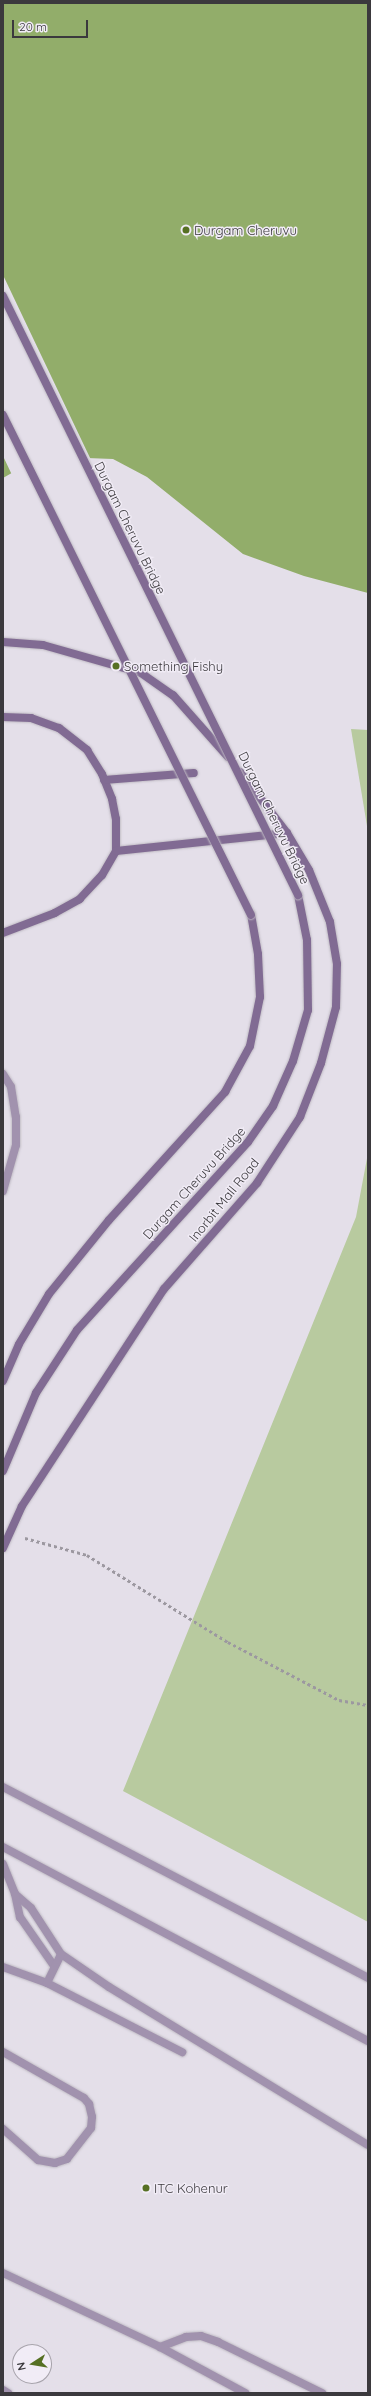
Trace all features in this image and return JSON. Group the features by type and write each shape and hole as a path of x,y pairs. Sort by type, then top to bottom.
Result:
{"main road":[{"name":"Durgam Cheruvu Bridge","path":"3,296 298,895 307,940 308,1010 293,1061 273,1106 248,1142 77,1330 36,1393 3,1471"},
{"path":"3,415 251,915 258,954 260,997 250,1046 225,1092 109,1220 49,1294 19,1344 3,1381"},
{"name":"Inorbit Mall Road","path":"3,642 43,645 141,673 173,695 217,743 286,833 309,870 330,922 337,964 336,1007 321,1063 300,1117 257,1183 164,1289 22,1506 3,1548"},
{"path":"3,717 30,718 59,728 87,750 104,780 112,799 116,819 116,851 102,875 80,899 55,913 3,933"},
{"path":"104,780 194,773"},
{"path":"116,851 286,833"}],"street":[{"path":"3,1074 11,1087 16,1117 16,1145 3,1191"},
{"path":"3,1787 368,1978"},
{"path":"3,1847 368,2041"},
{"path":"3,1864 15,1894 20,1917 54,1966"},
{"path":"15,1894 31,1908 61,1954 109,1987 368,2145"},
{"path":"47,1983 61,1954"},
{"path":"3,1967 47,1983 182,2052"},
{"path":"3,2052 84,2098 89,2104 92,2118 91,2128 67,2159 55,2163 38,2160 3,2129"},
{"path":"3,2273 160,2347 245,2393"},
{"path":"160,2347 186,2337 201,2336 218,2342 322,2393"},
{"path":"3,2390 8,2393"}],"path":[{"path":"9,1534 87,1555 228,1642 339,1700 368,1705"}],"shaded area":[{"name":"Durgam Cheruvu","path":"3,3 368,3 368,593 304,576 243,554 147,477 113,459 61,457 17,470 3,478"},
{"path":"351,729 368,730 368,832"},
{"path":"368,1153 368,1922 123,1791 356,1217"}],"pier":[{"path":"3,275 91,460 61,459 12,475 3,456"}],"place":[{"name":"Durgam Cheruvu","path":"186,230"},
{"name":"Something Fishy","path":"116,666"},
{"name":"ITC Kohenur","path":"146,2188"}]}
